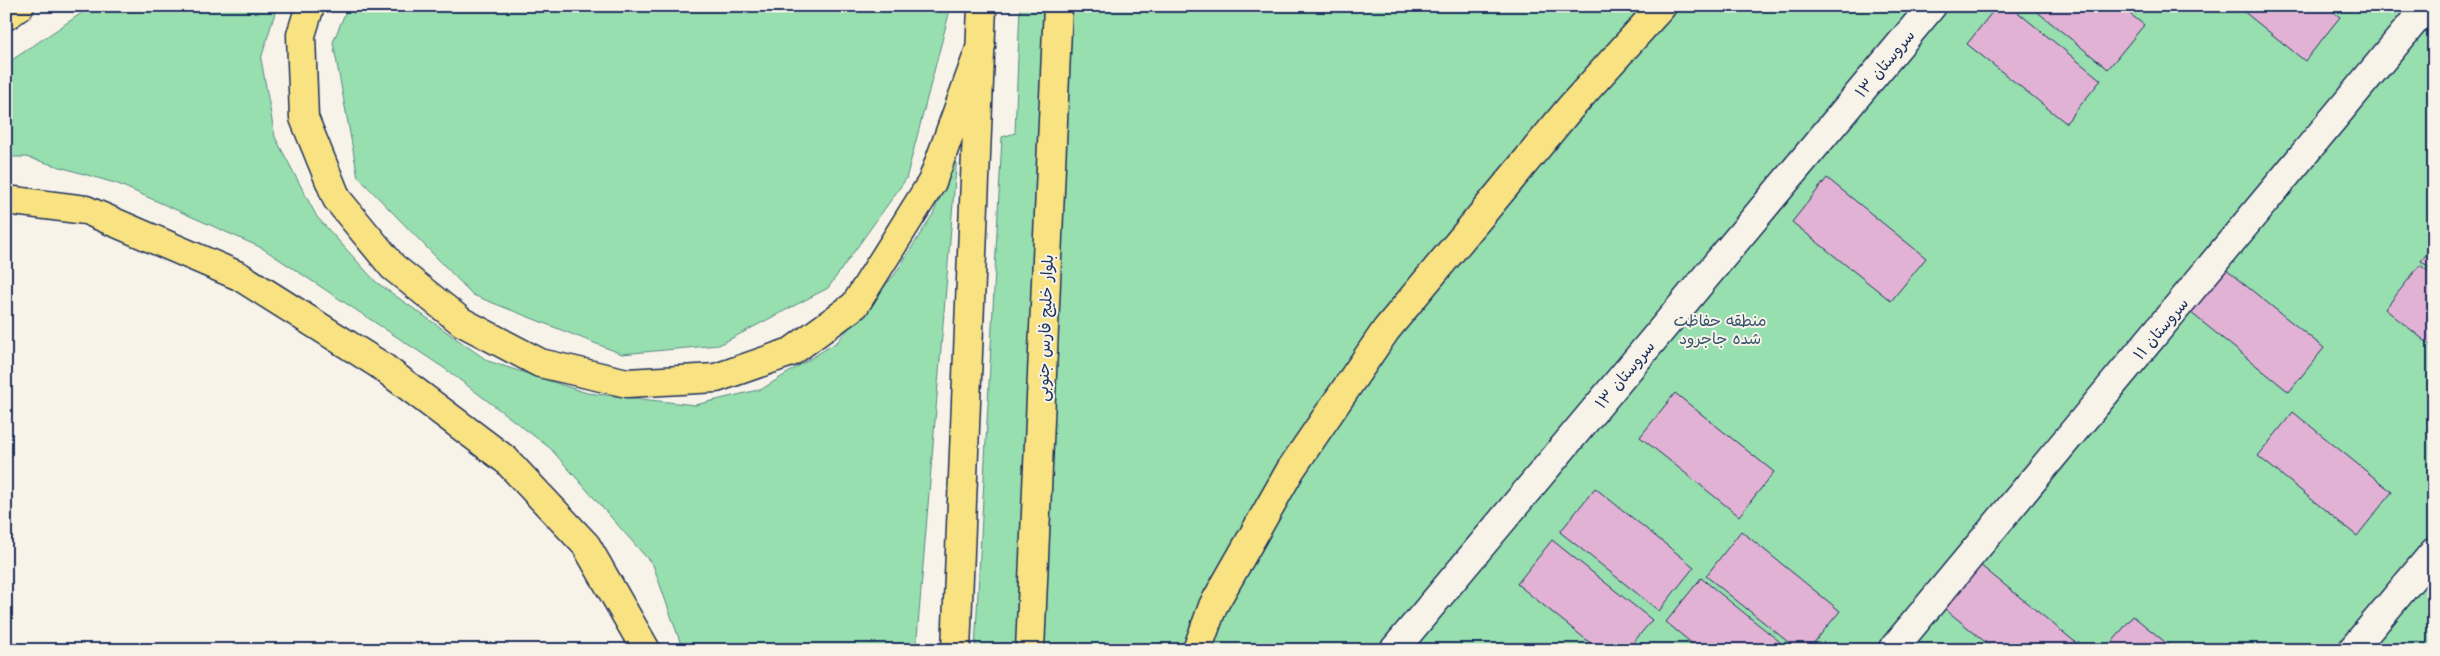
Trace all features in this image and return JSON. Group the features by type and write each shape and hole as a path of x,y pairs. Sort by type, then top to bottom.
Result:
{"highway":[{"path":"6,16 20,6"},
{"path":"310,6 301,35 304,118 337,199 393,267 462,322 540,363 627,383 716,378 792,352 855,305 932,182 981,46"},
{"path":"956,650 982,6"},
{"name":"بلوار خلیج فارس جنوبی","path":"1030,650 1058,6"},
{"path":"1196,650 1213,606 1291,469 1386,330 1570,108 1662,6"},
{"path":"6,200 86,210 230,272 380,365 506,460 586,545 646,650"}],"street":[{"name":"سروستان ۱۳","path":"1394,650 1932,6"},
{"name":"سروستان ۱۱","path":"1892,650 2427,6"},
{"path":"2352,650 2434,552"}],"green space":[{"path":"92,6 277,6 261,59 275,137 317,217 376,282 488,361 587,393 695,405 762,389 837,342 895,274 933,214 957,155 916,650 683,650 653,565 550,448 444,368 262,248 118,184 26,157 6,157 6,64"},
{"path":"348,6 951,6 906,179 828,288 719,345 622,354 473,295 358,177 333,42"},
{"name":"منطقه حفاظت شده جاجرود","path":"1020,6 2434,6 2434,650 975,650 1002,137 1015,133"}],"building":[{"path":"1997,6 2010,6 2101,80 2066,123 1967,44"},
{"path":"2030,6 2120,6 2144,25 2108,69"},
{"path":"2237,6 2326,6 2340,17 2305,61"},
{"path":"1827,178 1926,258 1891,301 1792,222"},
{"path":"2434,245 2434,271 2421,261"},
{"path":"2420,265 2434,276 2434,348 2385,309"},
{"path":"2225,269 2324,348 2289,392 2190,312"},
{"path":"1675,393 1774,472 1739,516 1640,437"},
{"path":"2293,412 2392,492 2357,536 2258,456"},
{"path":"1595,488 1694,567 1659,611 1560,532"},
{"path":"1741,531 1840,611 1808,650 1798,650 1706,576"},
{"path":"1552,540 1652,620 1627,650 1599,650 1517,584"},
{"path":"1980,565 2079,645 2075,650 1995,650 1945,609"},
{"path":"1701,578 1790,650 1700,650 1666,622"},
{"path":"2133,616 2175,650 2106,650"}]}
